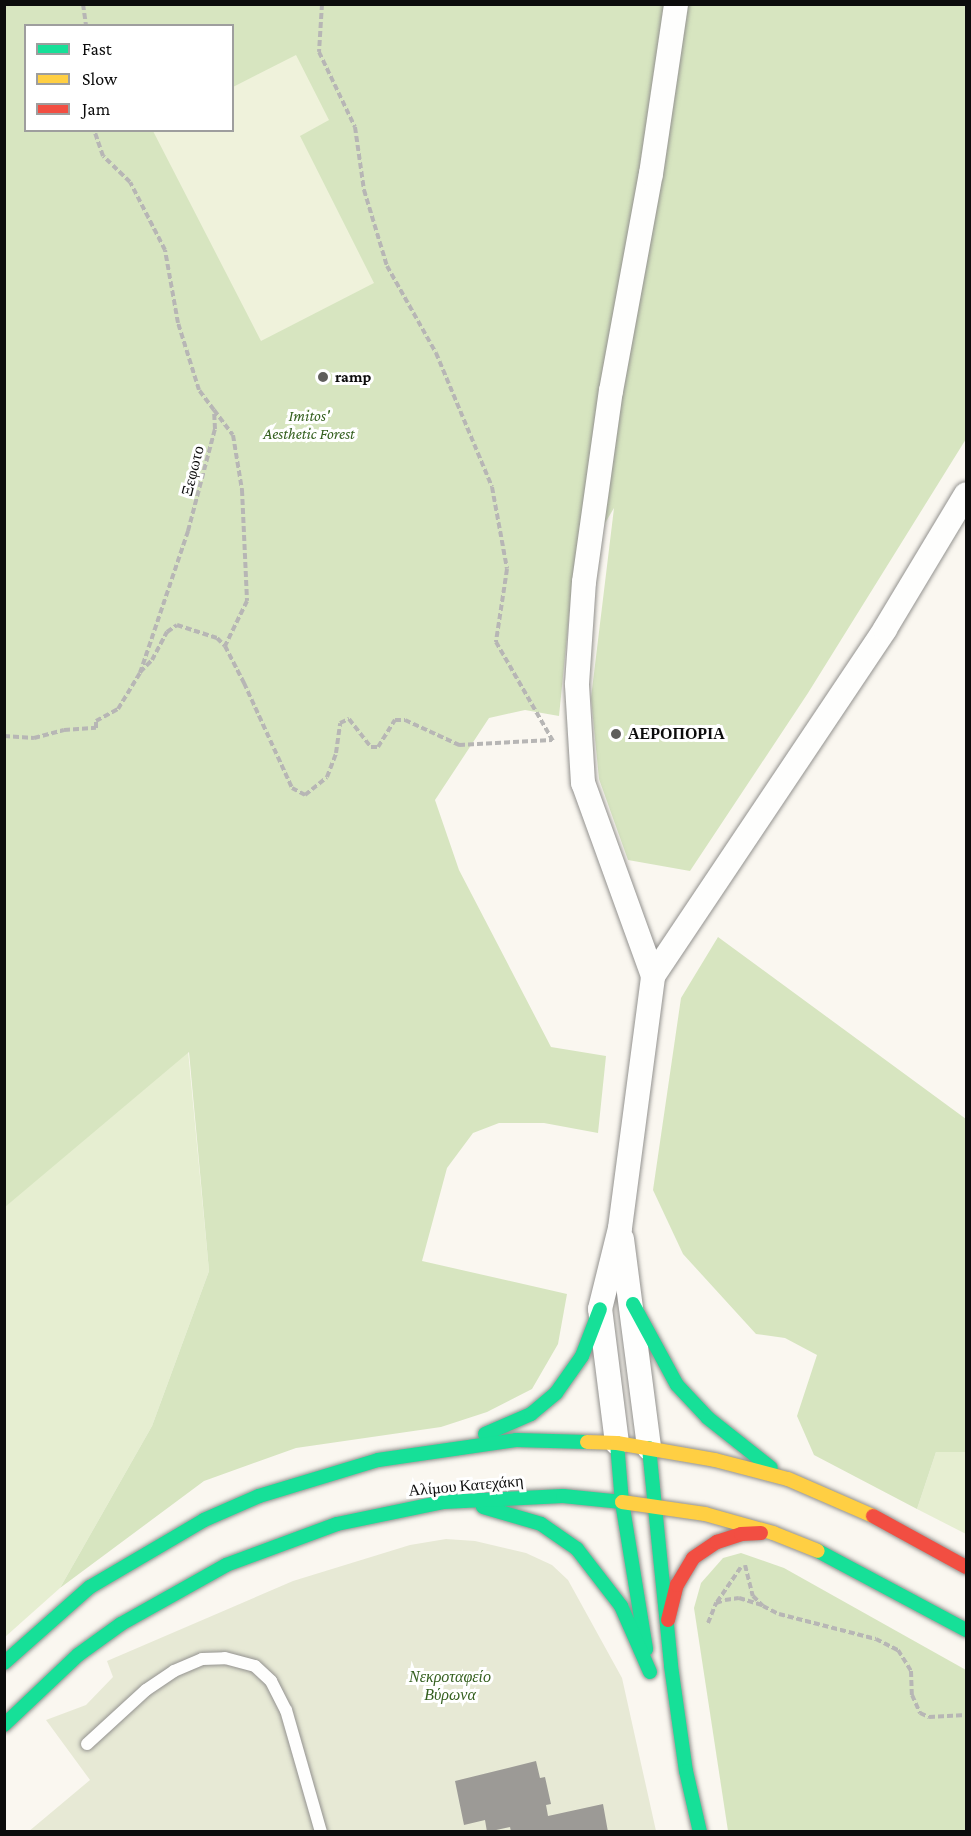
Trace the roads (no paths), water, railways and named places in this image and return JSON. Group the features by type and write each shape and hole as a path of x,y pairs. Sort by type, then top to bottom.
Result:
{"main road":[{"path":"633,1304 677,1385 732,1439 788,1479"},
{"path":"435,1451 499,1430 531,1414 556,1393 582,1356 600,1309"},
{"path":"4,1663 90,1587 204,1520 259,1496 378,1460 516,1440 617,1443 788,1479 861,1509 966,1567"},
{"path":"443,1502 499,1509 540,1524 577,1549 600,1574 621,1606 652,1677 622,1502 617,1443"},
{"path":"649,1448 686,1771 700,1832"},
{"name":"Αλίμου Κατεχάκη","path":"4,1725 78,1655 121,1624 208,1574 277,1543 337,1524 443,1502 553,1496 655,1505 773,1533 837,1559 966,1630"},
{"path":"668,1620 677,1585 693,1558 717,1542 741,1534 773,1533"},
{"path":"662,1705 686,1771"}],"street":[{"path":"653,976 583,783 577,684 584,582 611,391 651,174 676,4"},
{"path":"617,1443 600,1309 620,1228 653,976 885,629 966,494"},
{"path":"620,1228 633,1304 649,1448"}],"lane":[{"path":"87,1744 146,1690 174,1671 202,1659 225,1658 255,1666 271,1681 286,1710 321,1832"}],"place":[{"name":"ramp","path":"323,377"},
{"name":"ΑΕΡΟΠΟΡΙΑ","path":"616,734"}],"park label":[{"name":"Imitos' Aesthetic Forest","path":"309,425"},
{"name":"Νεκροταφείο Βύρωνα","path":"450,1686"}]}
